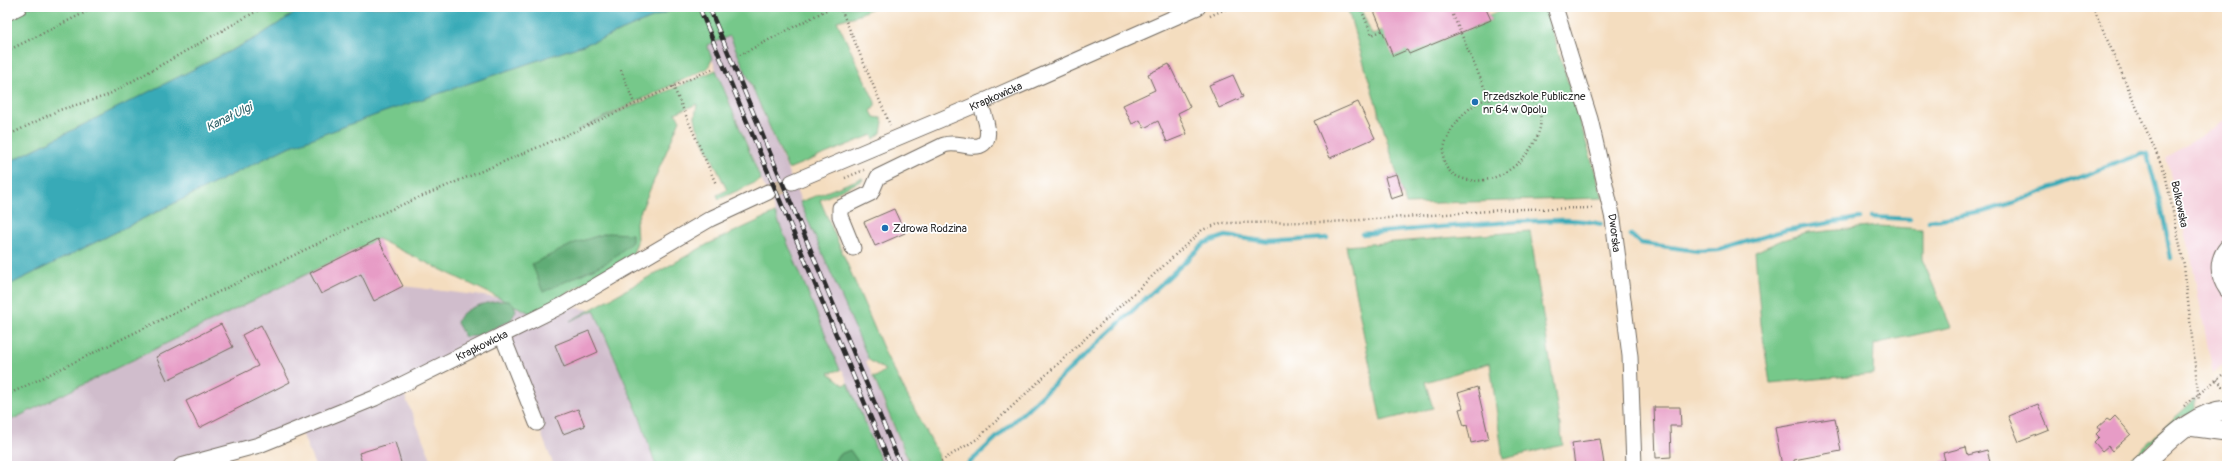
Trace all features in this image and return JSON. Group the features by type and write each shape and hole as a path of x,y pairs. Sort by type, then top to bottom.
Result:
{"main road":[{"path":"2141,466 2194,422 2218,411 2227,410"},
{"path":"2194,422 2227,430"}],"street":[{"path":"7,13 19,7"},
{"name":"Krapkowicka","path":"792,182 980,103 1198,7"},
{"name":"Dworska","path":"1555,7 1590,119 1611,208 1620,267 1630,356 1634,466"},
{"path":"853,248 840,216 840,208 871,193 878,177 944,145 954,143 972,146 981,144 987,137 989,128 980,103"},
{"name":"Krapkowicka","path":"181,466 259,445 308,427 394,390 590,290 710,219 768,192"},
{"path":"2227,247 2220,257 2219,273 2227,290"},
{"path":"502,335 537,423"}],"path":[{"path":"7,51 96,7"},
{"path":"7,136 59,110 106,96 264,7"},
{"path":"740,55 832,7"},
{"path":"840,7 896,138"},
{"path":"1360,7 1372,35 1384,30"},
{"name":"Bolkowska","path":"2093,7 2165,173 2184,265 2198,394 2201,407 2194,422"},
{"path":"1453,15 1494,110"},
{"path":"7,395 366,220 562,137 712,69"},
{"path":"621,70 634,104"},
{"path":"673,86 716,184"},
{"path":"1511,94 1530,100 1539,113 1541,123 1539,134 1525,157 1507,172 1484,180 1462,178 1448,168 1444,157 1444,144 1449,132 1460,117 1475,104 1489,98 1511,94"},
{"path":"941,461 977,439 1202,230 1221,223 1331,222 1518,209 1611,208"},
{"path":"2198,394 2227,371"},
{"path":"2217,380 2227,390"}],"shaded area":[{"path":"730,36 869,360 866,361 910,466 883,466 843,371 840,370 706,45"},
{"path":"2227,119 2227,361 2213,374 2189,247 2166,158"},
{"path":"378,239 403,286 594,310 639,415 656,466 554,466 502,335 401,387 434,466 315,466 301,430 181,466 7,466 7,422"}],"green space":[{"path":"7,7 304,7 256,38 7,163"},
{"path":"679,7 874,7 856,16 837,21 875,102 875,106 871,111 874,117 881,118 883,122 881,133 874,139 872,135 788,169 730,36 707,45 712,59 708,68 577,130 716,70 761,180 719,199 717,195 727,190 697,127 695,117 697,104 675,113 680,120 636,222 637,242 632,256 543,307 530,313 378,239 7,422 7,286 286,148 384,112 601,39"},
{"name":"Przedszkole Publiczne nr 64 w Opolu","path":"1347,7 1360,7 1372,35 1384,30 1407,50 1491,20 1489,15 1509,7 1545,7 1603,198 1406,204"},
{"path":"862,178 863,180 820,200 886,355 938,454 940,466 927,466 916,461 910,464 873,376 876,377 885,370 869,360 800,202"},
{"path":"775,213 840,370 829,373 844,385 848,383 883,466 656,466 639,415 594,310 570,321 708,244"},
{"path":"1879,226 1922,229 1922,259 1951,327 1874,344 1873,374 1770,383 1761,324 1755,252 1782,240 1808,233"},
{"path":"1530,231 1563,445 1503,459 1490,363 1425,382 1433,408 1381,421 1346,246"},
{"path":"607,233 632,234 632,242 608,262 543,292 532,264 575,243"},
{"path":"497,301 509,301 515,307 516,311 511,320 478,336 465,337 457,323 462,314 479,305"},
{"path":"2195,399 2195,410 2181,417 2127,466 2123,466"},
{"path":"850,450 861,466 832,466 838,455"}],"water":[{"name":"Kanał Ulgi","path":"304,7 679,7 601,39 384,112 286,148 7,286 7,163 256,38"}],"building":[{"path":"1383,7 1485,7 1491,20 1409,54 1407,50 1393,56 1374,11"},
{"path":"1169,64 1190,107 1178,113 1187,134 1167,142 1158,121 1144,128 1140,120 1132,124 1123,105 1155,90 1148,74"},
{"path":"1233,75 1243,97 1219,108 1209,85"},
{"path":"1358,102 1375,138 1330,158 1314,121"},
{"path":"1397,174 1403,195 1391,199 1385,177"},
{"name":"Zdrowa Rodzina","path":"894,209 905,233 875,246 864,222"},
{"path":"378,239 403,286 374,301 361,274 321,294 310,273"},
{"path":"221,324 233,347 167,380 156,357"},
{"path":"261,325 290,382 199,428 186,401 258,366 242,335"},
{"path":"589,331 598,352 564,367 555,345"},
{"path":"1477,387 1489,439 1471,443 1467,425 1464,426 1459,409 1463,408 1458,393"},
{"path":"2038,404 2049,430 2019,442 2008,416"},
{"path":"1654,407 1680,407 1681,426 1670,426 1671,457 1656,458"},
{"path":"578,409 585,426 563,434 556,417"},
{"path":"2115,416 2131,434 2112,451 2108,446 2102,451 2094,442 2099,437 2096,434 2100,430 2098,427 2107,419 2110,421"},
{"path":"1835,418 1841,451 1794,460 1794,466 1782,466 1775,428"},
{"path":"1600,439 1604,464 1575,466 1572,443"},
{"path":"395,442 402,466 363,466 359,453"},
{"path":"1966,447 1968,455 1987,450 1991,466 1942,466 1941,461 1945,460 1943,453"}],"waterway":[{"path":"1929,221 1982,212 2012,203 2143,153 2147,154 2162,210 2171,258"},
{"path":"1871,217 1910,219"},
{"path":"1631,235 1640,243 1698,251 1719,250 1786,230 1860,218"},
{"path":"1362,234 1547,220 1569,220 1601,224"},
{"path":"966,466 1205,243 1226,236 1270,242 1327,238"}],"tunnel":[{"path":"768,192 792,182"}],"railway":[{"path":"699,7 891,466"},
{"path":"709,7 901,466"}],"place":[{"name":"Przedszkole Publiczne nr 64 w Opolu","path":"1475,102"},
{"name":"Zdrowa Rodzina","path":"885,228"}]}
